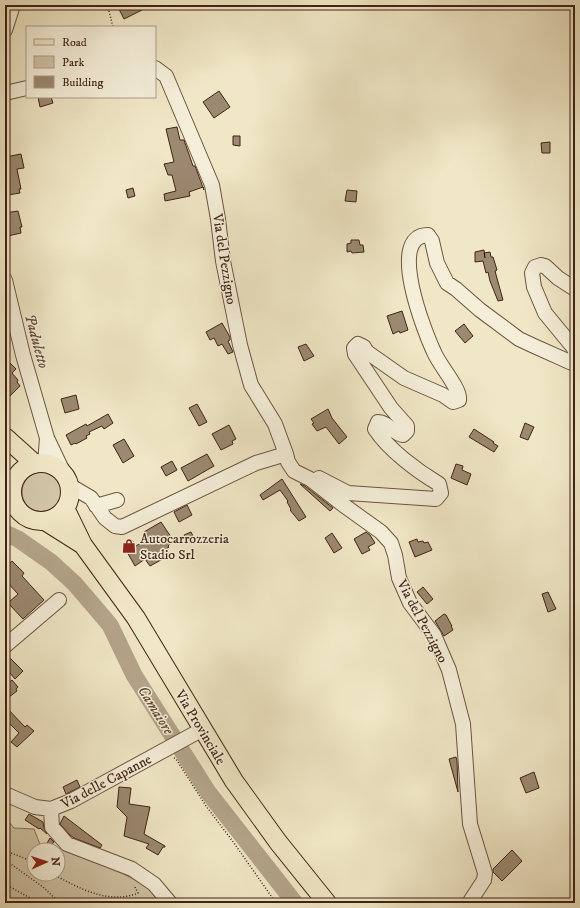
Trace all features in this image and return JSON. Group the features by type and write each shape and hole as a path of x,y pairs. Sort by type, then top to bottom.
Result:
{"main road":[{"path":"5,437 34,467"},
{"path":"5,443 34,467"},
{"name":"Via Provinciale","path":"83,545 70,491 57,468 34,467 16,479 9,494 19,511 36,521 45,521 83,545 136,618 234,781 278,842 327,903"},
{"path":"45,521 53,519 60,514 70,491"}],"street":[{"path":"5,30 13,5"},
{"name":"Via del Pezzigno","path":"156,69 166,76 212,185 223,262 240,345 251,385 275,424 288,462 294,471 310,479 381,532 391,543 395,555 399,578 410,602 434,635 449,670 463,724 470,824 485,873 484,880 469,903"},
{"path":"5,93 26,88"},
{"path":"5,280 23,355 47,438 70,491 91,498 105,518 115,526 122,527 256,463 286,454 304,469 348,493 436,499 441,492 439,484 419,472 381,438 375,429 378,422 384,422 398,434 403,434 407,431 407,426 387,401 355,354 354,348 358,344 364,347 367,352 404,378 443,395 453,402 458,400 459,396 456,388 441,367 434,352 412,291 408,262 410,246 416,238 422,235 428,235 432,241 437,264 447,283 480,310 519,338 534,346 572,363 575,359"},
{"path":"575,289 558,278 541,264 535,267 532,273 534,287 545,313 575,351"},
{"path":"34,467 47,438"},
{"path":"96,506 117,500"},
{"path":"5,646 59,600"},
{"name":"Via delle Capanne","path":"5,794 35,807 51,809 167,755 203,729"},
{"path":"51,809 52,827 67,844 132,869 154,884 170,903"}],"path":[{"path":"110,5 109,11 113,26"},
{"path":"167,755 176,759 206,806 276,903"},
{"path":"26,859 11,853 8,862 26,875"},
{"path":"66,880 88,891 113,898 131,896 138,893 134,885"},
{"path":"36,882 60,903"},
{"path":"5,884 39,903"}],"green space":[{"path":"42,472 50,474 56,478 60,484 62,492 60,500 56,506 50,510 42,512 34,510 28,506 24,500 22,492 24,484 28,478 34,474"},
{"path":"5,817 14,828 34,829 39,842 26,842 26,882 66,882 66,849 74,849 151,888 159,903 5,903"}],"building":[{"path":"117,5 139,5 142,10 124,19"},
{"path":"219,91 230,107 214,118 203,102"},
{"path":"38,98 51,98 53,103 40,107"},
{"path":"177,127 180,140 184,140 193,166 195,166 203,187 189,192 190,196 165,201 164,194 176,191 172,175 168,175 164,164 174,162 166,129"},
{"path":"233,136 240,136 240,146 233,145"},
{"path":"550,142 550,153 542,153 541,143"},
{"path":"21,154 24,168 17,169 21,189 19,189 20,193 8,195 5,178 5,157"},
{"path":"133,188 135,196 128,198 126,190"},
{"path":"347,190 357,191 356,202 345,201"},
{"path":"18,211 22,227 20,227 21,233 8,236 5,213"},
{"path":"351,240 359,240 360,245 363,245 364,252 347,252 347,244 351,243"},
{"path":"484,250 484,253 490,252 491,257 493,257 497,270 495,271 503,300 498,301 488,272 486,273 483,261 475,262 475,252"},
{"path":"402,311 408,330 400,333 399,331 393,334 387,316"},
{"path":"222,323 230,337 230,340 228,341 233,352 228,354 222,344 218,346 214,338 210,340 206,332"},
{"path":"464,324 473,336 465,343 455,331"},
{"path":"306,344 314,356 304,361 298,347"},
{"path":"5,358 16,369 12,373 18,380 17,382 20,386 5,401"},
{"path":"76,395 79,409 65,413 61,399"},
{"path":"197,404 207,422 199,426 189,408"},
{"path":"328,409 332,418 347,437 339,444 326,427 317,431 312,424 314,423 311,419"},
{"path":"108,414 113,423 104,429 102,426 89,432 90,434 86,436 87,438 71,445 66,435 86,424 87,426"},
{"path":"525,423 534,427 528,440 520,437"},
{"path":"229,425 236,439 232,441 233,444 221,450 212,434"},
{"path":"474,429 498,446 494,452 469,437"},
{"path":"124,439 134,456 123,463 113,445"},
{"path":"207,454 214,466 188,481 181,468"},
{"path":"172,461 177,470 166,476 161,467"},
{"path":"456,464 463,466 462,470 471,474 467,485 451,478"},
{"path":"282,479 306,517 299,521 290,510 288,501 280,490 263,500 260,495"},
{"path":"300,484 305,486 333,508 330,511"},
{"path":"187,505 192,515 179,522 174,512"},
{"path":"161,522 171,537 167,539 170,544 166,549 170,555 150,566 145,559 135,566 123,545 132,540 136,546 148,538 144,532"},
{"path":"191,532 195,540 188,543 184,535"},
{"path":"366,532 375,543 368,547 370,550 362,554 354,539"},
{"path":"332,533 342,548 334,553 325,538"},
{"path":"417,539 418,542 428,542 432,550 415,557 409,542"},
{"path":"12,561 24,573 22,576 44,600 23,619 8,603 18,594 5,580 5,568"},
{"path":"423,587 433,599 427,604 417,592"},
{"path":"548,592 556,609 548,612 542,594"},
{"path":"444,614 446,615 453,630 444,636 435,621"},
{"path":"10,658 23,671 15,679 5,667 5,663"},
{"path":"12,680 18,687 16,689 17,691 5,700 5,686"},
{"path":"5,706 25,727 27,725 34,731 17,747 11,742 19,733 5,719"},
{"path":"456,757 457,761 458,792 449,759"},
{"path":"534,772 539,788 526,793 520,778"},
{"path":"77,780 80,787 66,794 63,787"},
{"path":"119,787 131,788 129,804 150,807 144,834 165,846 158,855 146,848 149,844 124,836 127,817 117,807"},
{"path":"29,814 43,822 47,834 40,828 39,829 25,820"},
{"path":"64,816 102,845 100,848 70,835 60,824"},
{"path":"50,838 54,842 48,842"},
{"path":"512,850 522,861 502,881 493,872 493,869"}],"waterway":[{"name":"Paduletto","path":"5,256 8,277"},
{"name":"Camaiore","path":"5,533 18,539 51,562 75,584 110,625 134,675 208,792 295,903"}],"place":[{"name":"Autocarrozzeria Stadio Srl","path":"129,546"}]}
